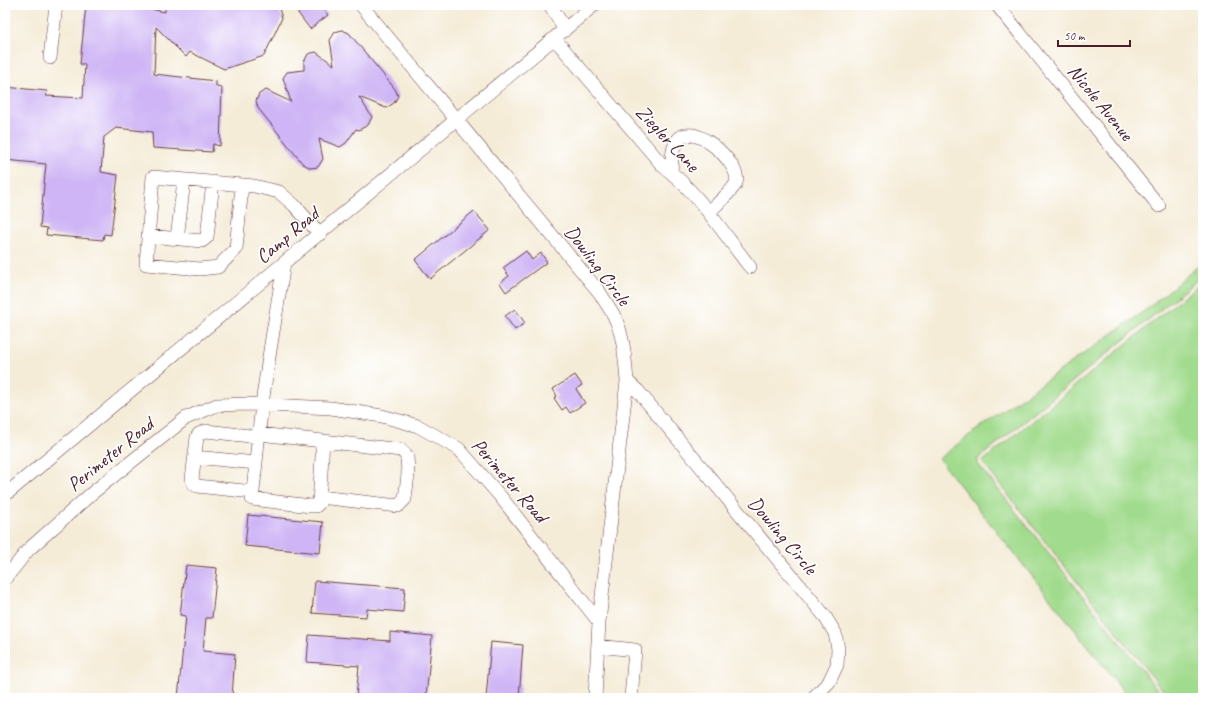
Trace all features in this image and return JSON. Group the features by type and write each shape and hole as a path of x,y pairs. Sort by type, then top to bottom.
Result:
{"street":[{"path":"50,58 56,5"},
{"name":"Dowling Circle","path":"361,5 600,293 614,315 621,336 625,360 626,381 638,391 824,616 835,633 838,649 837,665 829,682 812,698"},
{"name":"Ziegler Lane","path":"550,5 560,21 559,34 663,166 671,172 709,212 750,267"},
{"name":"Camp Road","path":"5,496 594,5"},
{"name":"Nicole Avenue","path":"997,5 1159,206"},
{"path":"671,172 675,143 681,137 690,134 701,137 711,143 728,160 735,170 737,176 736,184 709,212"},
{"path":"242,185 236,248 218,267 200,269 146,264 153,177 254,186 279,192 294,205 320,234"},
{"path":"177,239 184,180"},
{"path":"148,236 202,241 207,237 213,182"},
{"path":"284,263 262,405 252,499 316,506 319,503 320,498 323,441"},
{"path":"595,697 599,622 626,381"},
{"name":"Perimeter Road","path":"5,579 28,550 85,499 186,418 217,405 331,408 382,416 418,426 459,449 500,496 599,622"},
{"path":"253,492 197,486 194,484 192,479 197,437 202,432 206,431 323,441 401,450 407,456 408,474 405,499 398,506 320,498"},
{"path":"195,457 256,463"},
{"path":"598,646 635,650 631,698"}],"green space":[{"path":"1203,262 1203,275 978,459 978,464 1164,698 1129,698 939,459 968,436 1147,309"},
{"path":"1203,281 1203,698 1169,698 982,462"}],"building":[{"path":"86,5 150,5 150,9 165,12 165,5 278,5 282,18 264,56 224,69 190,52 186,57 156,27 154,74 216,81 216,86 222,87 220,146 213,144 212,152 153,148 152,132 116,128 104,137 101,172 118,175 111,235 104,234 103,240 46,235 47,228 40,227 46,164 5,160 5,87 47,91 46,96 83,98 85,64 80,64"},
{"path":"292,5 320,5 328,15 310,29"},
{"path":"342,30 349,33 395,89 398,96 394,103 386,108 359,97 372,117 368,125 359,130 356,129 346,143 340,147 319,139 323,159 318,167 311,168 303,164 258,108 256,101 259,94 266,90 291,102 283,78 287,72 304,70 304,62 308,54 316,52 334,65 330,40 335,32"},
{"path":"474,211 490,230 430,279 415,260"},
{"path":"526,251 532,260 541,253 547,262 506,292 500,283 509,276 503,268"},
{"path":"515,309 525,323 515,330 505,316"},
{"path":"575,375 582,385 576,389 585,403 570,413 566,407 562,410 554,398 557,396 553,389"},
{"path":"248,515 323,522 320,553 245,546"},
{"path":"186,565 217,568 212,618 206,618 203,651 235,654 232,698 178,698 186,616 180,615"},
{"path":"315,581 405,588 403,612 367,609 366,617 312,613"},
{"path":"390,632 432,636 426,698 356,698 359,666 307,662 309,635 390,641"},
{"path":"491,642 523,645 519,698 486,698"}]}
